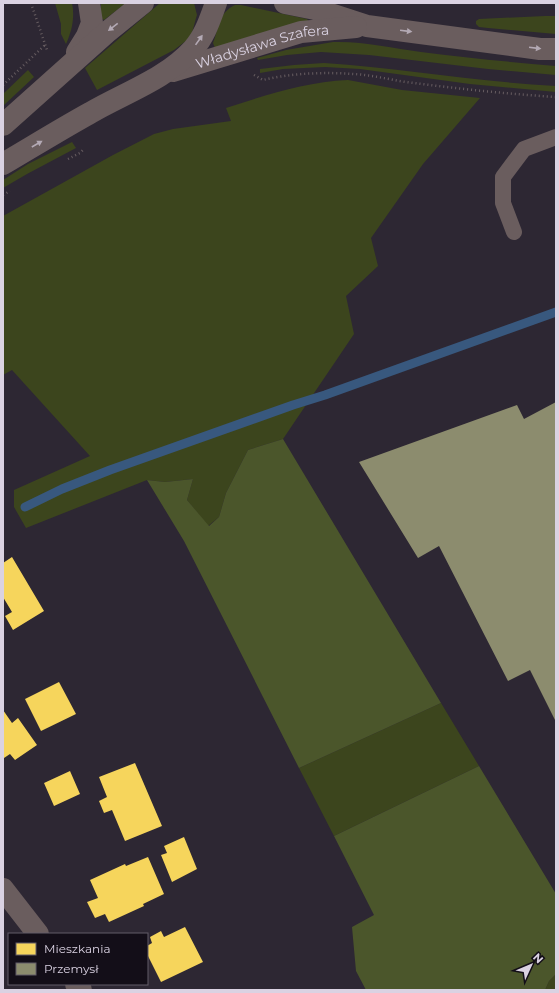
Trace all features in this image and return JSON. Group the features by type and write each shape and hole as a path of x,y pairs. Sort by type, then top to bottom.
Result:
{"street":[{"path":"59,75 78,51 87,36 92,23 89,3"},
{"path":"3,125 106,32 143,3"},
{"name":"Władysława Szafera","path":"160,76 193,49 205,32 216,3"},
{"path":"285,3 315,9 368,26 556,50"},
{"name":"Władysława Szafera","path":"3,164 90,113 160,76 210,59 301,32 368,26"},
{"path":"3,889 37,933"}],"lane":[{"path":"514,232 503,203 503,177 524,149 556,137"}],"path":[{"path":"31,3 48,51"},
{"path":"3,85 45,45"},
{"path":"251,74 263,80 312,74 354,74 413,83 506,94 556,97"},
{"path":"80,153 84,149"}],"green space":[{"path":"55,3 72,3 72,24 66,44 61,34 61,24"},
{"path":"101,3 126,3 104,20 101,18"},
{"path":"160,3 194,3 197,15 192,33 187,40 174,50 97,90 85,68"},
{"path":"235,5 307,19 309,22 215,48 213,43 220,21 225,12"},
{"path":"556,16 556,34 479,27 476,24 476,21 479,19"},
{"path":"333,42 366,44 455,56 556,66 556,75 488,69 369,55 321,52 287,55 258,60 257,58 286,50"},
{"path":"324,63 556,86 556,92 470,84 360,69 325,67 283,69 260,73 260,69"},
{"path":"28,70 34,77 3,106 3,94"},
{"path":"348,80 402,90 480,98 423,164 371,238 378,266 346,296 354,334 283,439 248,450 226,493 219,517 208,526 187,500 193,479 165,482 147,480 26,528 14,507 14,490 90,456 12,370 3,375 3,216 154,134 173,129 231,121 226,108 301,86"},
{"path":"72,142 76,148 3,188 3,180 28,164"},
{"path":"283,439 441,703 299,768 184,541 147,480 165,482 193,479 187,500 209,526 219,517 226,493 248,450"},
{"path":"441,703 479,766 334,836 299,768"},
{"path":"479,766 556,894 556,974 549,981 545,990 366,990 356,971 352,927 374,915 334,836"},
{"path":"556,974 556,990 545,990 549,981"}],"building: Mieszkania":[{"path":"12,557 44,611 13,630 5,616 12,612 3,597 3,563"},
{"path":"59,682 76,714 41,731 25,699"},
{"path":"3,710 12,723 18,718 37,745 15,760 10,754 4,758 3,756"},
{"path":"135,763 162,826 125,841 112,810 104,813 99,801 107,797 99,777"},
{"path":"70,771 80,794 54,806 44,783"},
{"path":"184,837 197,869 172,882 161,855 167,853 164,846"},
{"path":"148,857 164,894 143,904 144,906 109,922 105,914 95,918 87,902 98,898 90,880 125,864 126,866"},
{"path":"185,927 203,962 161,982 148,956 148,945 152,943 150,937 161,931 164,937"}],"building: Przemysł":[{"path":"556,402 556,722 530,670 508,681 439,546 418,558 359,462 517,405 524,419"}],"waterway":[{"path":"25,507 62,489 110,470 556,312"}]}
